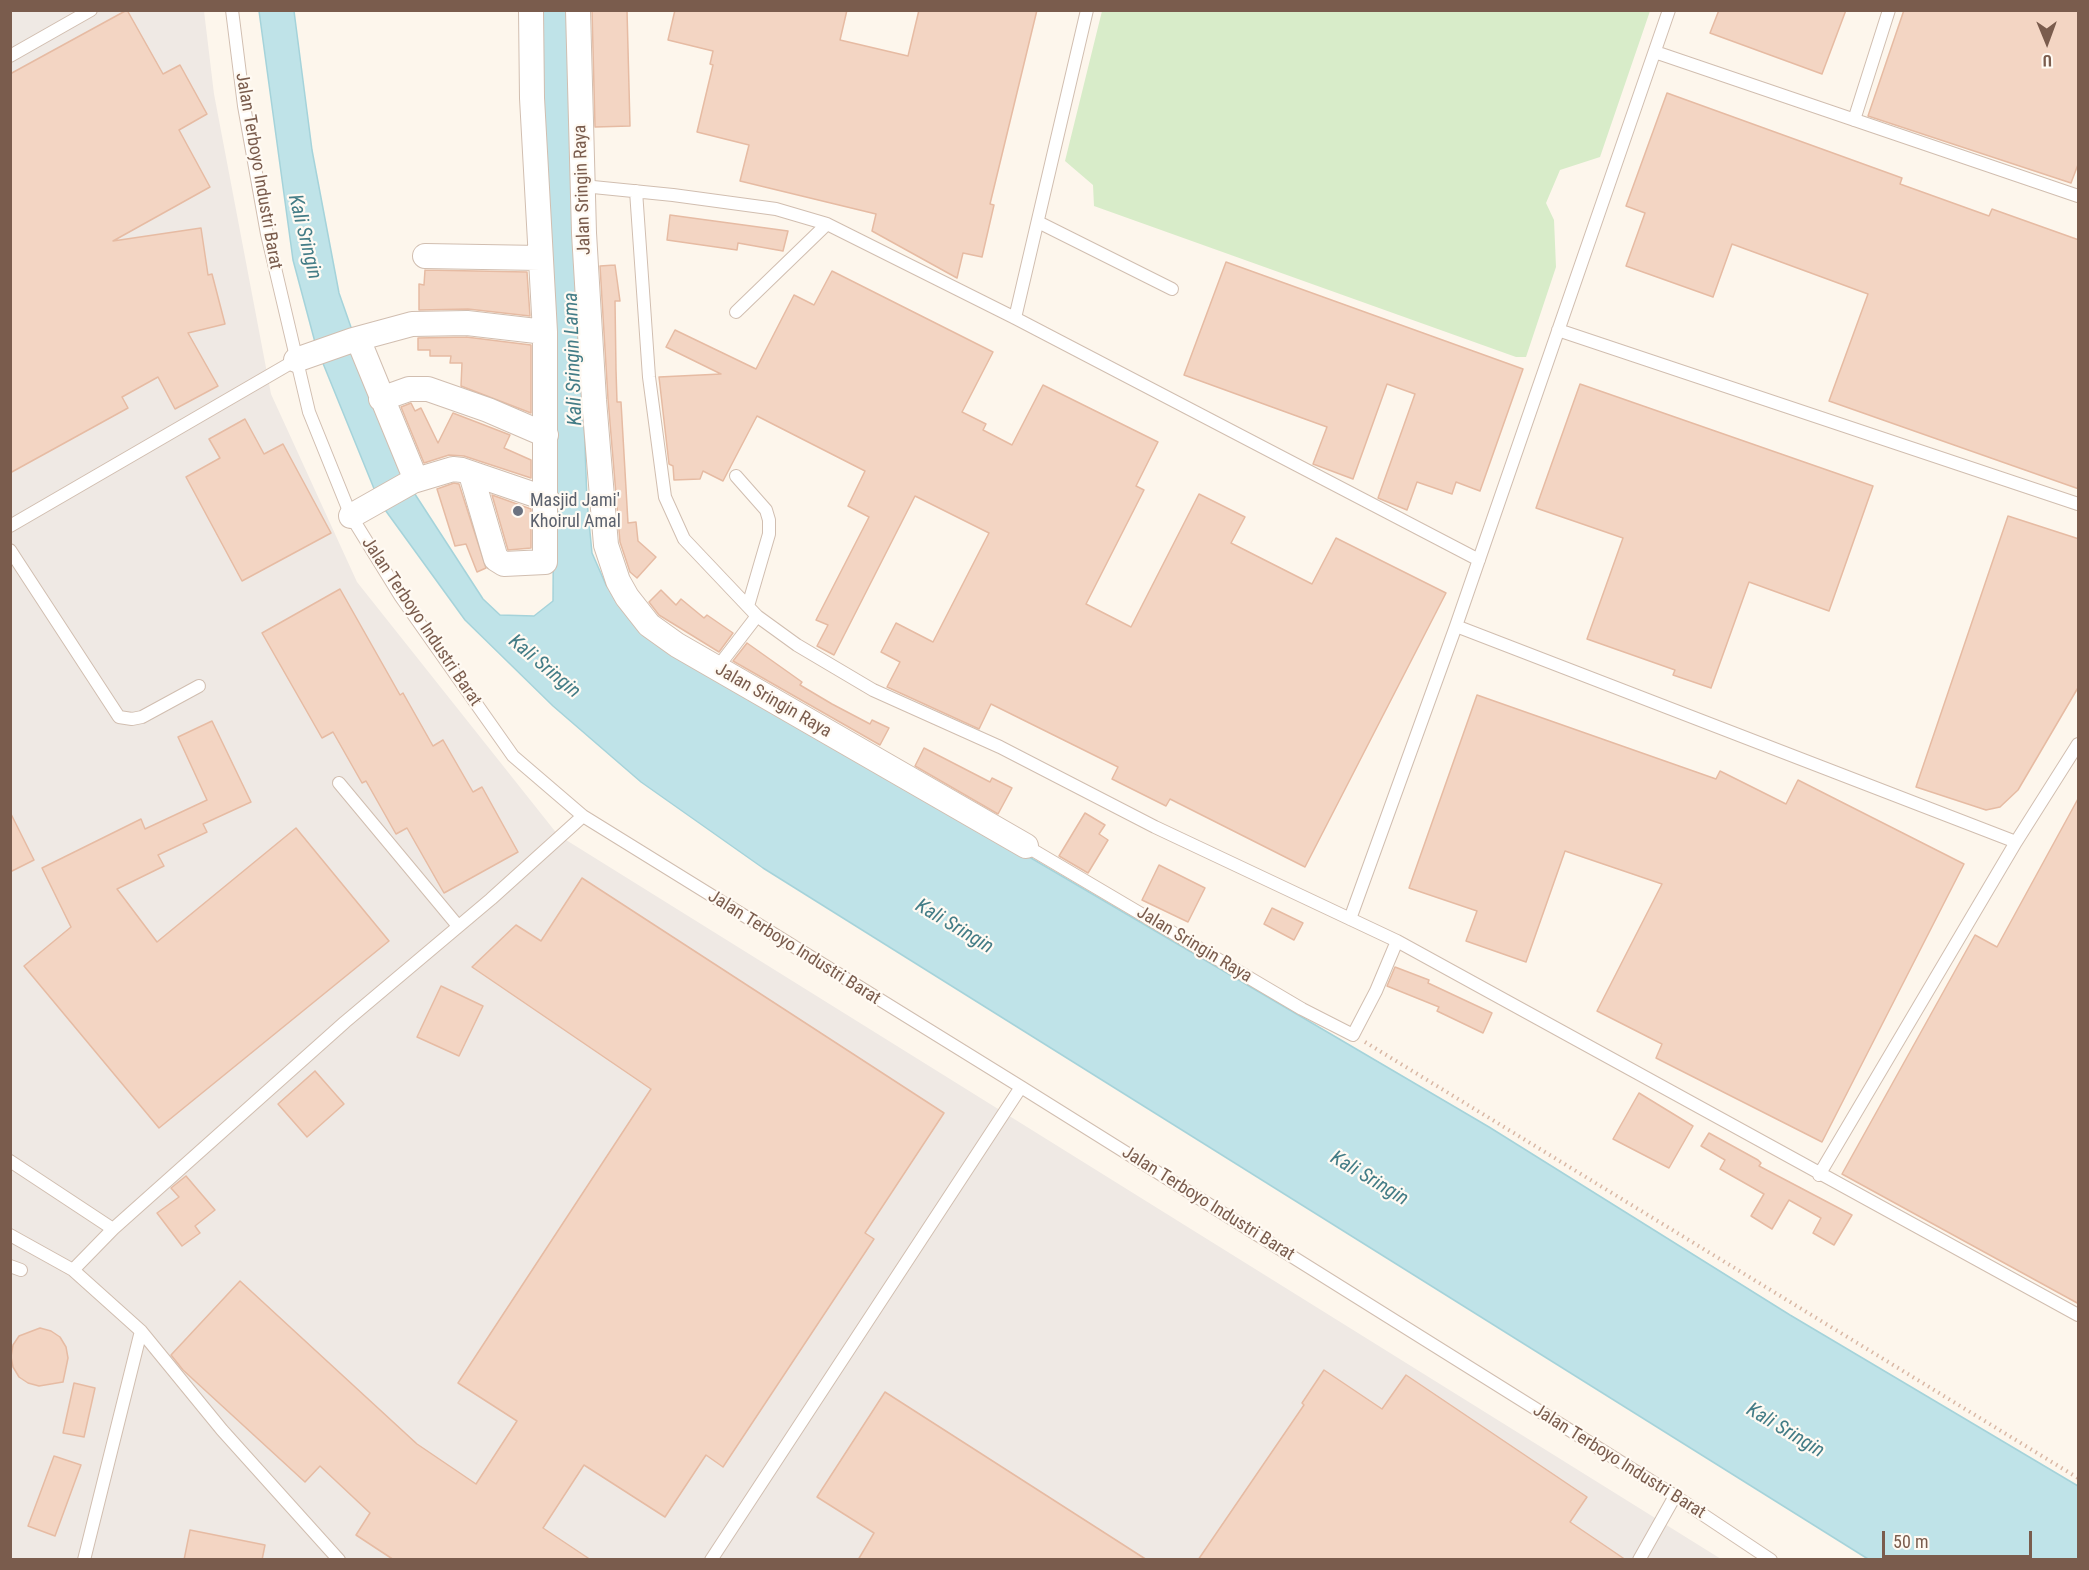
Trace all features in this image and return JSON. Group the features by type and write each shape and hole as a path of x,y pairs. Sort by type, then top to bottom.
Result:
{"street":[{"path":"471,474 496,559 499,562 545,561 546,332 532,98 531,10"},
{"name":"Jalan Sringin Raya","path":"578,10 583,186 594,400 608,558 627,597 649,625 677,645 1026,846"},
{"path":"425,256 540,258"},
{"path":"303,357 412,324 467,322 546,332"},
{"path":"356,340 414,480"},
{"path":"381,399 409,389 428,389 488,410 546,435"},
{"path":"356,512 414,480 453,469 547,499"}],"lane":[{"path":"10,57 91,10"},
{"name":"Jalan Terboyo Industri Barat","path":"232,10 251,148 303,357 309,412 356,512 401,597 513,756 583,816 1021,1086 1675,1496 1771,1560"},
{"path":"1015,318 1087,10"},
{"path":"1350,919 1456,626 1669,10"},
{"path":"1854,120 1889,10"},
{"path":"1654,52 2079,196"},
{"path":"583,186 776,209 827,224 1015,318 1479,560"},
{"path":"636,191 649,376 665,497 684,539 758,616 797,645 873,690 1000,747 1155,827 1397,941 1819,1175 2079,1315"},
{"path":"1038,222 1172,289"},
{"path":"736,312 827,224"},
{"path":"1558,330 2079,504"},
{"path":"10,526 303,357"},
{"path":"736,476 766,510 769,520 769,534 748,606"},
{"path":"10,550 119,717 132,719 142,717 198,686"},
{"path":"717,668 758,616"},
{"path":"1456,626 2016,842"},
{"path":"1819,1175 2016,842 2079,744"},
{"path":"339,783 458,926"},
{"path":"73,1270 113,1229 345,1022 583,816"},
{"name":"Jalan Sringin Raya","path":"1026,846 1302,1009 1353,1035"},
{"path":"1353,1035 1376,991 1397,941"},
{"path":"711,1560 1021,1086"},
{"path":"10,1161 113,1229"},
{"path":"10,1235 73,1270 141,1331 222,1430 339,1560"},
{"path":"84,1560 141,1331"},
{"path":"1639,1560 1675,1496"}],"path":[{"path":"1353,1035 2079,1478"}],"shaded area":[{"path":"11,10 204,11 214,94 271,394 357,582 558,835 1721,1559 11,1560"}],"green space":[{"path":"1102,10 1650,11 1600,157 1560,170 1546,203 1554,220 1556,267 1526,357 1516,357 1094,206 1093,185 1065,161"}],"water":[{"name":"Kali Sringin","path":"259,11 294,11 312,150 339,293 353,333 316,346 293,260"},
{"path":"535,11 569,11 587,501 592,553 606,585 636,626 1489,1127 1790,1315 2078,1486 2078,1559 1868,1559 763,868 641,782 553,706 465,620 383,507 411,488 483,599 500,615 534,616 553,601 555,299"},
{"path":"357,345 407,480 377,496 320,356"}],"building":[{"path":"127,10 163,74 180,65 207,114 179,130 210,187 113,241 201,228 208,275 212,274 225,324 188,333 218,386 175,409 158,377 122,397 128,408 10,473 10,74"},
{"path":"592,10 627,10 630,126 595,127"},
{"path":"675,10 847,10 840,40 908,56 919,10 1037,10 990,204 994,205 982,257 963,253 957,278 872,231 876,214 740,181 749,145 697,132 713,65 710,64 713,51 668,40"},
{"path":"1719,10 1846,10 1822,74 1710,33"},
{"path":"1904,10 2079,10 2079,162 2071,183 1868,116"},
{"path":"1667,93 1902,178 1900,184 1989,216 1992,209 2079,240 2079,489 1829,401 1868,294 1732,244 1713,297 1626,266 1645,213 1626,206"},
{"path":"670,215 788,231 783,251 738,243 737,250 667,240"},
{"path":"1226,262 1523,369 1480,491 1456,482 1452,494 1417,482 1407,510 1378,498 1415,394 1387,384 1353,479 1313,464 1327,427 1184,375"},
{"path":"615,265 620,301 615,301 617,402 621,402 628,523 636,522 638,541 656,557 637,578 630,572 620,542 608,399 600,266"},
{"path":"425,270 527,272 530,316 468,309 419,310 419,284 424,285"},
{"path":"832,271 993,352 962,412 986,424 983,430 1012,445 1043,385 1158,442 1136,486 1144,490 1086,604 1131,627 1199,494 1245,517 1231,543 1312,584 1336,538 1446,593 1305,867 1170,799 1166,806 1112,779 1118,767 991,704 979,729 887,687 900,662 881,652 896,623 933,642 989,533 915,496 834,655 817,646 828,625 816,620 869,517 848,506 865,471 757,416 723,481 703,471 700,479 674,480 673,466 669,464 659,377 721,374 666,347 675,330 756,369 794,295 814,305"},
{"path":"466,337 531,345 531,413 461,386 462,363 450,363 451,356 430,356 430,350 418,350 418,338"},
{"path":"1580,384 1873,486 1829,611 1749,582 1711,688 1673,675 1675,670 1587,639 1623,538 1536,508"},
{"path":"411,403 415,411 421,408 438,443 453,413 510,435 504,448 531,460 531,478 464,456 449,455 424,463 401,407"},
{"path":"245,419 264,454 283,444 331,533 242,581 186,477 220,458 209,439"},
{"path":"454,483 459,484 486,568 477,572 466,544 455,546 437,489"},
{"path":"492,495 531,509 531,548 508,550"},
{"path":"2008,516 2079,539 2079,686 2018,790 2000,807 1986,810 1916,787"},
{"path":"340,589 400,695 403,693 433,746 443,740 473,792 482,787 518,852 444,893 407,828 396,834 366,781 362,783 333,732 322,738 262,633"},
{"path":"661,590 676,605 681,599 704,618 707,615 733,633 719,652 659,615 649,602"},
{"path":"747,643 802,682 800,685 870,724 872,720 889,728 880,745 733,661"},
{"path":"1477,695 1716,779 1720,771 1786,804 1798,780 1964,864 1822,1142 1656,1058 1662,1044 1597,1011 1662,884 1565,851 1526,962 1466,941 1477,911 1409,888"},
{"path":"212,721 251,802 203,824 207,832 158,855 164,866 117,889 157,942 296,828 389,941 159,1128 24,966 71,927 42,868 141,819 145,829 207,800 178,737"},
{"path":"924,748 990,782 992,778 1012,788 998,814 915,766"},
{"path":"2079,797 2079,1304 1842,1174 1975,935 1997,947"},
{"path":"10,812 34,860 10,872"},
{"path":"1085,813 1105,825 1099,834 1108,840 1088,873 1059,856"},
{"path":"1159,865 1205,888 1188,922 1142,900"},
{"path":"582,878 944,1113 865,1233 874,1239 723,1467 706,1455 665,1517 584,1465 543,1528 591,1560 394,1560 356,1535 370,1513 320,1466 305,1482 183,1370 171,1355 240,1281 417,1444 476,1484 517,1421 458,1383 651,1089 472,967 516,925 541,941"},
{"path":"1272,908 1303,923 1294,940 1264,924"},
{"path":"1395,967 1429,980 1428,983 1492,1013 1483,1033 1437,1011 1439,1007 1387,986"},
{"path":"441,986 483,1006 459,1056 417,1037"},
{"path":"315,1071 344,1104 307,1137 278,1104"},
{"path":"1639,1093 1693,1126 1669,1168 1613,1139"},
{"path":"1709,1133 1758,1160 1761,1163 1759,1166 1852,1215 1834,1245 1813,1233 1821,1218 1789,1200 1772,1229 1751,1216 1764,1194 1720,1169 1725,1160 1701,1146"},
{"path":"186,1176 215,1210 195,1226 200,1233 182,1246 157,1213 179,1197 171,1188"},
{"path":"40,1328 60,1337 66,1347 68,1358 63,1382 39,1386 28,1383 19,1377 13,1367 11,1357 13,1345 19,1336"},
{"path":"1324,1370 1382,1409 1406,1375 1587,1497 1570,1522 1626,1560 1198,1560 1304,1405 1302,1403"},
{"path":"74,1383 95,1388 84,1437 63,1433"},
{"path":"885,1392 1147,1560 858,1560 874,1533 817,1497"},
{"path":"54,1456 81,1465 55,1536 28,1526"},
{"path":"190,1530 265,1545 262,1560 184,1560"}],"place":[{"name":"Masjid Jami' Khoirul Amal","path":"518,511"}],"water label":[{"name":"Kali Sringin Lama","path":"574,359"}]}
